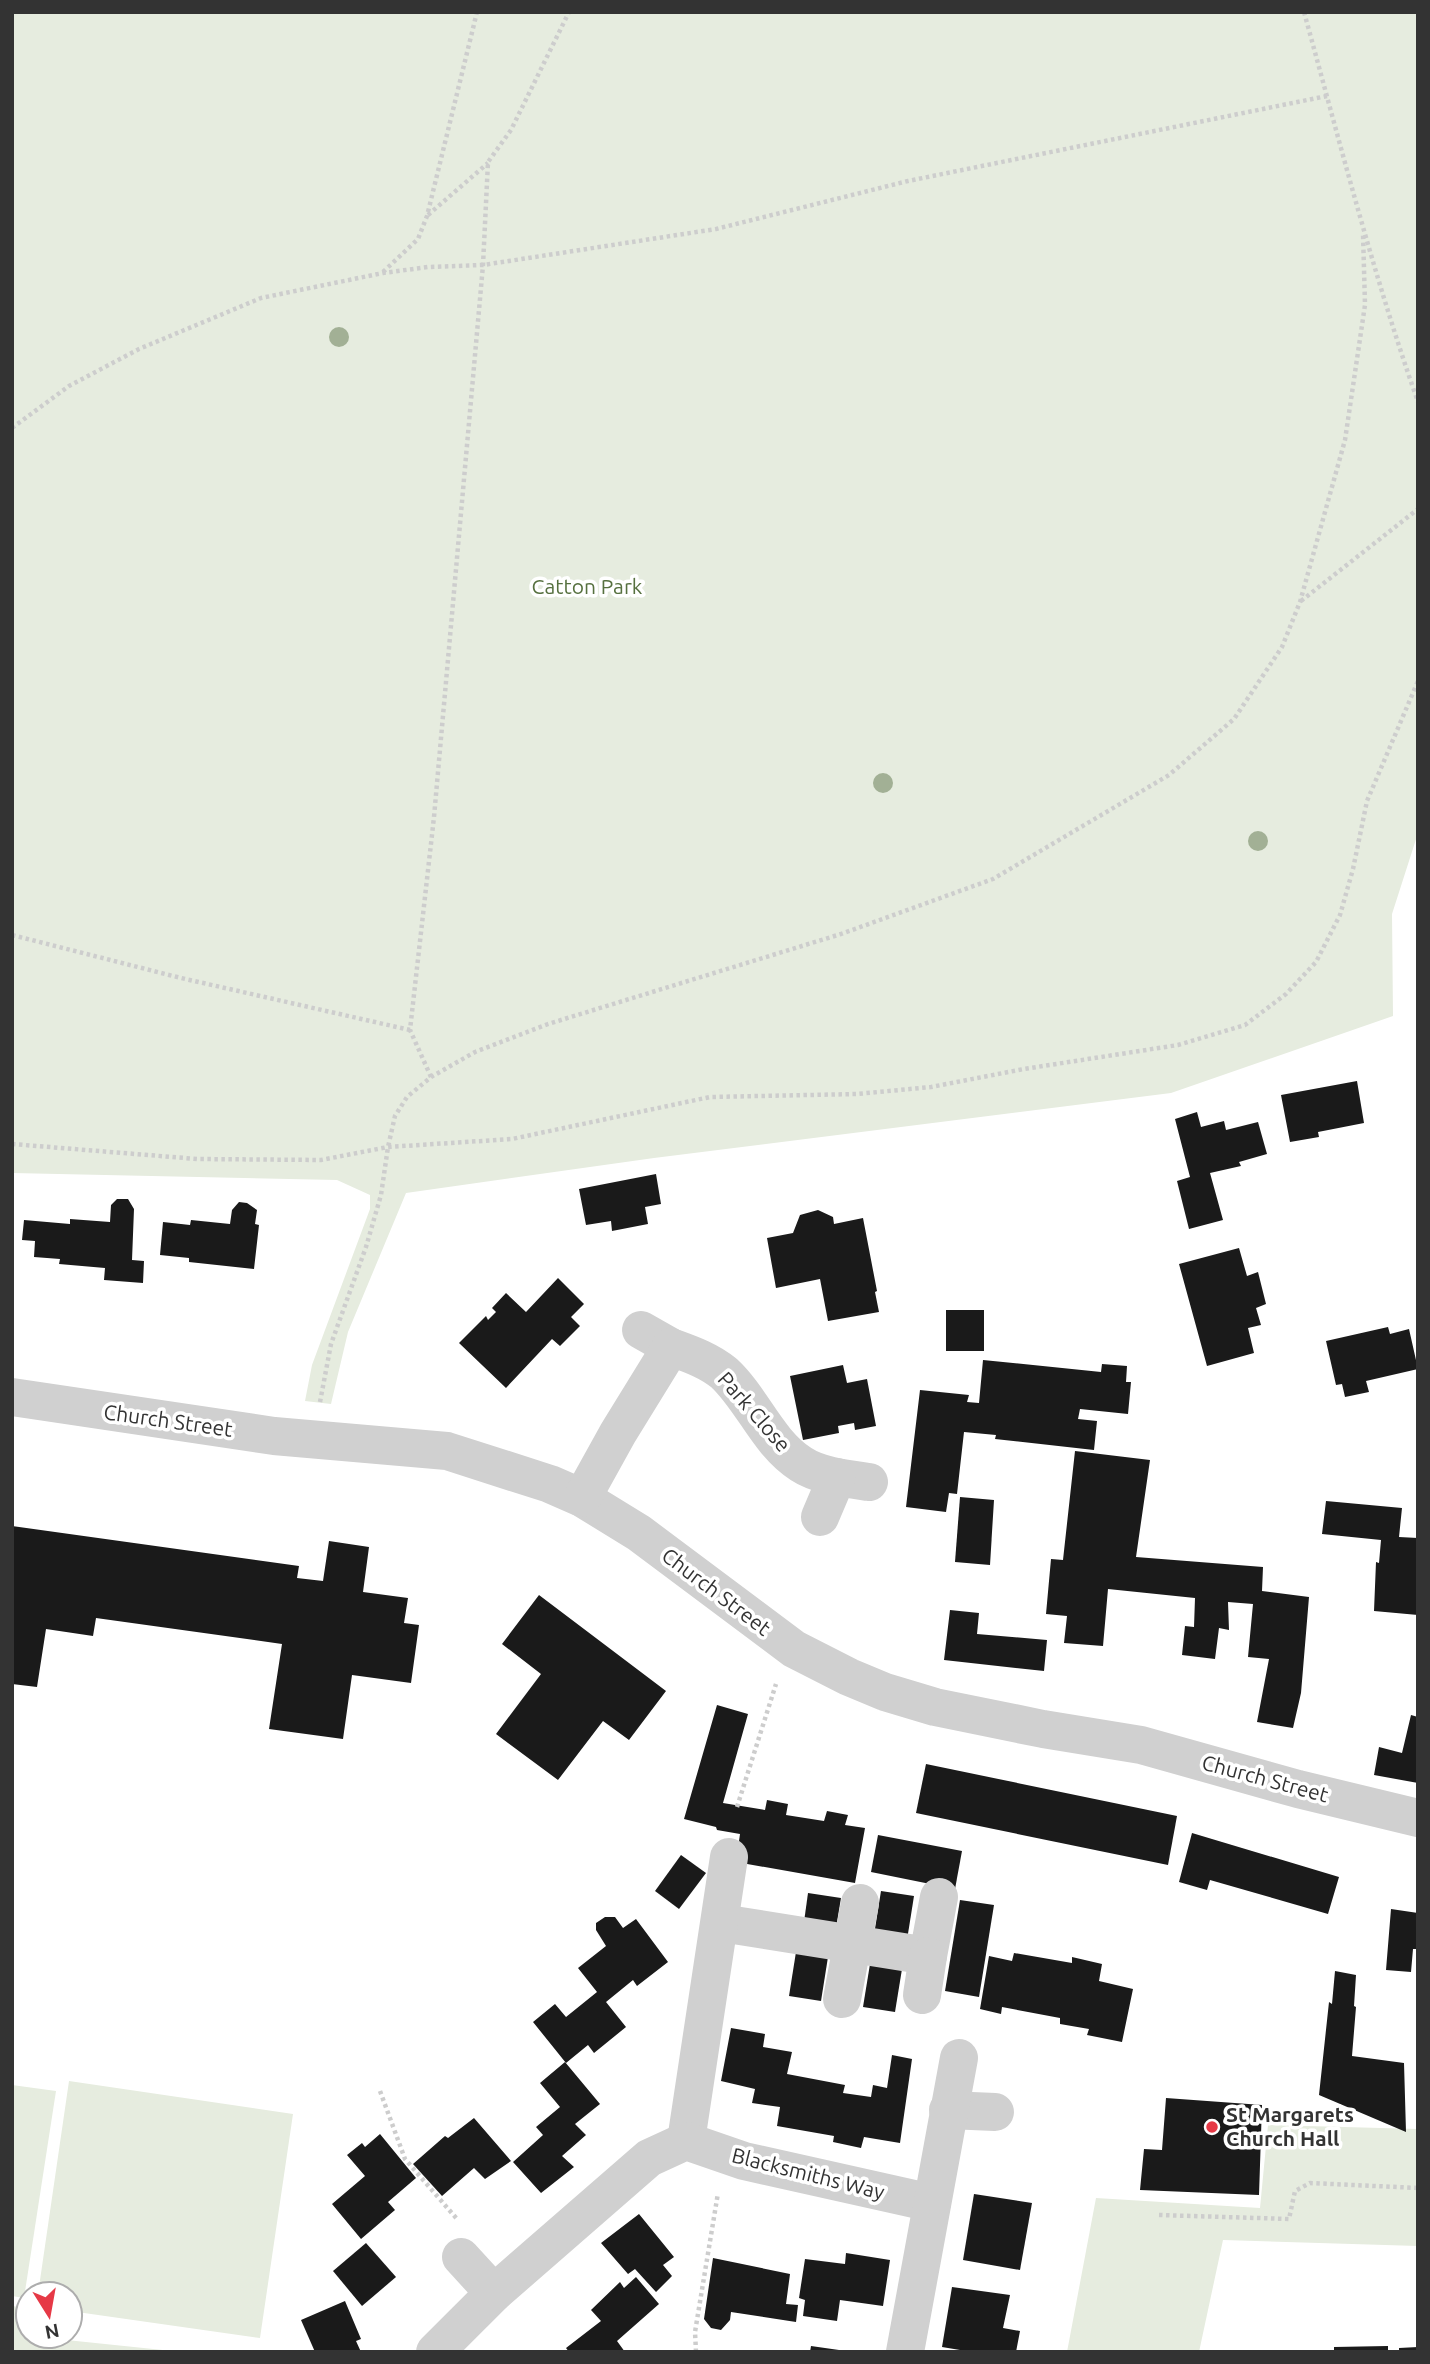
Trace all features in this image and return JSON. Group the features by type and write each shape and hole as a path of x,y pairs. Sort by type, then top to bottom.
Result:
{"street":[{"name":"Park Close","path":"582,1498 624,1422 656,1339 700,1357 725,1374 778,1444 802,1465 853,1479 820,1517"},
{"name":"Church Street","path":"12,1397 274,1436 447,1451 550,1484 582,1498 639,1533 793,1649 849,1678 886,1692 935,1707 1141,1745 1298,1789 1418,1818"},
{"path":"435,2352 494,2293 649,2158 686,2141 730,1857"},
{"path":"922,1995 939,1897"},
{"path":"842,1999 860,1903"},
{"path":"721,1923 928,1956"},
{"path":"905,2352 959,2058"},
{"path":"948,2110 995,2112"},
{"name":"Blacksmiths Way","path":"686,2141 744,2161 932,2203"},
{"path":"462,2241 494,2293"}],"path":[{"path":"383,272 418,239 427,216 477,12"},
{"path":"427,216 488,162 511,130 569,12"},
{"path":"1304,12 1363,233 1387,314 1418,402"},
{"path":"12,428 69,386 139,349 261,298 383,272 482,265 716,229 908,181 1327,96"},
{"path":"431,1077 410,1030 434,817 482,265 488,162"},
{"path":"318,1413 331,1344 366,1247 381,1195 395,1116 407,1097 431,1077 475,1052 548,1024 841,934 993,879 1169,775 1234,719 1282,647 1300,602 1345,440 1365,305 1363,233"},
{"path":"1300,602 1418,509"},
{"path":"12,1144 197,1158 321,1160 388,1147 512,1139 710,1097 857,1094 931,1087 1024,1069 1178,1045 1245,1025 1286,994 1316,962 1340,915 1367,801 1418,681"},
{"path":"12,935 181,978 410,1030"},
{"path":"737,1807 782,1667 793,1649"},
{"path":"380,2091 405,2159 462,2241"},
{"path":"696,2352 695,2332 725,2154"},
{"path":"1159,2215 1289,2219 1296,2191 1310,2183 1418,2188"}],"green space":[{"name":"Catton Park","path":"12,12 1418,12 1418,833 1392,914 1393,1016 1171,1093 654,1158 406,1193 348,1332 331,1404 305,1401 312,1365 370,1209 370,1195 337,1180 12,1173"},
{"path":"69,2081 293,2114 260,2338 84,2313 84,2280 40,2280"},
{"path":"12,2085 56,2091 27,2280 14,2280 12,2296"},
{"path":"1268,2125 1418,2129 1418,2246 1223,2240 1199,2352 1067,2352 1096,2198 1260,2208"},
{"path":"12,2306 14,2350 84,2350 84,2342 182,2352 12,2352"}],"building":[{"path":"1357,1081 1364,1123 1318,1132 1319,1137 1290,1142 1281,1095"},
{"path":"1197,1112 1201,1127 1224,1121 1226,1130 1258,1122 1267,1154 1239,1162 1241,1166 1210,1173 1223,1220 1189,1229 1177,1181 1190,1177 1175,1119"},
{"path":"656,1174 661,1204 645,1207 648,1224 612,1231 611,1221 586,1225 579,1189"},
{"path":"117,1199 128,1199 134,1209 132,1260 144,1261 143,1283 104,1280 105,1268 59,1264 60,1259 34,1257 35,1241 22,1240 24,1220 70,1224 70,1219 110,1222 111,1205"},
{"path":"239,1202 247,1203 257,1210 255,1224 259,1225 254,1269 189,1262 189,1258 160,1255 163,1222 190,1225 191,1220 230,1224 232,1210"},
{"path":"818,1210 833,1217 834,1224 863,1218 879,1312 828,1321 820,1279 776,1288 767,1238 793,1233 800,1215"},
{"path":"1239,1248 1247,1276 1258,1272 1266,1304 1256,1308 1261,1325 1248,1328 1254,1353 1207,1366 1179,1264"},
{"path":"558,1278 584,1304 571,1317 580,1326 560,1346 552,1339 506,1388 459,1343 486,1316 488,1320 496,1312 492,1308 506,1293 526,1312"},
{"path":"946,1310 984,1310 984,1351 946,1351"},
{"path":"1388,1327 1390,1334 1409,1329 1418,1369 1366,1381 1369,1392 1345,1397 1342,1384 1336,1385 1326,1341"},
{"path":"983,1360 1101,1372 1102,1364 1127,1366 1126,1382 1131,1382 1128,1414 1080,1409 1078,1419 1097,1421 1094,1450 995,1439 996,1435 964,1432 957,1494 949,1493 946,1512 906,1507 920,1390 969,1395 967,1402 979,1403"},
{"path":"843,1365 847,1383 867,1379 876,1426 855,1430 854,1423 838,1426 839,1433 803,1440 790,1376"},
{"path":"1075,1451 1150,1460 1136,1557 1263,1567 1262,1591 1309,1597 1301,1693 1293,1728 1257,1722 1269,1659 1248,1657 1253,1604 1228,1602 1229,1630 1219,1628 1215,1659 1182,1655 1185,1626 1194,1627 1195,1598 1108,1589 1103,1646 1064,1643 1067,1616 1046,1614 1051,1559 1063,1560"},
{"path":"960,1497 994,1500 990,1565 955,1562"},
{"path":"1326,1501 1402,1508 1399,1537 1418,1538 1418,1615 1374,1611 1376,1562 1379,1563 1381,1540 1322,1534"},
{"path":"12,1526 299,1566 297,1578 323,1581 329,1541 369,1547 363,1592 408,1598 404,1623 419,1625 411,1683 352,1675 343,1739 269,1729 282,1644 96,1618 93,1636 46,1629 37,1687 12,1684"},
{"path":"539,1595 666,1691 629,1740 603,1721 558,1780 496,1734 541,1674 502,1644"},
{"path":"950,1610 979,1613 977,1634 1047,1640 1044,1671 944,1660"},
{"path":"717,1705 748,1714 723,1803 765,1810 767,1800 788,1804 786,1815 824,1821 827,1811 848,1815 845,1825 865,1828 855,1883 736,1862 740,1834 684,1819"},
{"path":"1411,1715 1418,1717 1418,1783 1374,1775 1379,1747 1402,1753"},
{"path":"926,1764 1177,1816 1168,1865 916,1813"},
{"path":"1192,1833 1339,1877 1328,1914 1210,1880 1207,1890 1179,1882"},
{"path":"878,1835 962,1851 955,1889 871,1872"},
{"path":"681,1855 706,1873 679,1909 655,1891"},
{"path":"881,1891 914,1896 907,1940 874,1935"},
{"path":"808,1893 841,1898 836,1928 804,1922"},
{"path":"960,1900 994,1905 979,1997 945,1991"},
{"path":"1391,1909 1418,1913 1418,1949 1413,1949 1411,1972 1386,1970"},
{"path":"605,1917 615,1917 623,1928 636,1919 668,1962 637,1986 633,1980 606,2002 626,2027 594,2053 588,2045 566,2063 533,2022 555,2004 566,2017 597,1992 578,1968 606,1946 596,1930 596,1923"},
{"path":"796,1952 828,1957 821,2001 789,1996"},
{"path":"1014,1953 1072,1963 1072,1957 1102,1964 1099,1981 1133,1989 1122,2042 1087,2035 1089,2029 1060,2024 1060,2018 1002,2007 1001,2014 980,2009 989,1956 1012,1961"},
{"path":"870,1964 902,1969 895,2012 863,2007"},
{"path":"1335,1971 1356,1975 1352,2056 1404,2063 1406,2132 1319,2095"},
{"path":"731,2028 765,2034 763,2047 792,2052 787,2074 845,2085 843,2093 871,2097 873,2085 887,2088 892,2055 912,2059 900,2143 864,2137 861,2148 833,2142 834,2136 777,2126 780,2107 752,2103 755,2089 721,2081"},
{"path":"565,2062 600,2104 575,2124 586,2135 562,2156 574,2167 541,2193 513,2162 543,2135 536,2127 560,2107 540,2083"},
{"name":"St Margarets Church Hall","path":"1166,2098 1262,2105 1259,2195 1140,2190 1144,2149 1162,2150"},
{"path":"474,2118 511,2161 485,2179 474,2168 442,2196 413,2164 445,2136 448,2138"},
{"path":"380,2134 416,2178 388,2202 395,2210 361,2239 332,2204 365,2176 347,2155 362,2143 365,2147"},
{"path":"974,2194 1032,2203 1020,2270 963,2260"},
{"path":"639,2214 674,2257 663,2265 672,2276 656,2292 635,2269 628,2274 601,2243"},
{"path":"366,2243 396,2277 362,2306 333,2271"},
{"path":"846,2253 890,2260 883,2306 840,2300 837,2321 803,2316 805,2300 799,2298 805,2259 845,2264"},
{"path":"713,2258 790,2274 786,2304 798,2305 796,2322 731,2312 730,2320 721,2330 711,2328 704,2319"},
{"path":"636,2277 659,2304 617,2341 625,2352 569,2352 566,2348 601,2321 591,2310 620,2282 624,2288"},
{"path":"952,2287 1010,2295 1003,2328 1020,2331 1016,2352 972,2352 942,2347"},
{"path":"345,2301 361,2339 356,2341 361,2352 315,2352 301,2320"},
{"path":"811,2346 839,2350 839,2352 810,2352"},
{"path":"1388,2346 1388,2352 1334,2352 1334,2347"},
{"path":"1418,2347 1418,2352 1399,2352 1399,2348"}],"place":[{"name":"St Margarets Church Hall","path":"1212,2127"}]}
